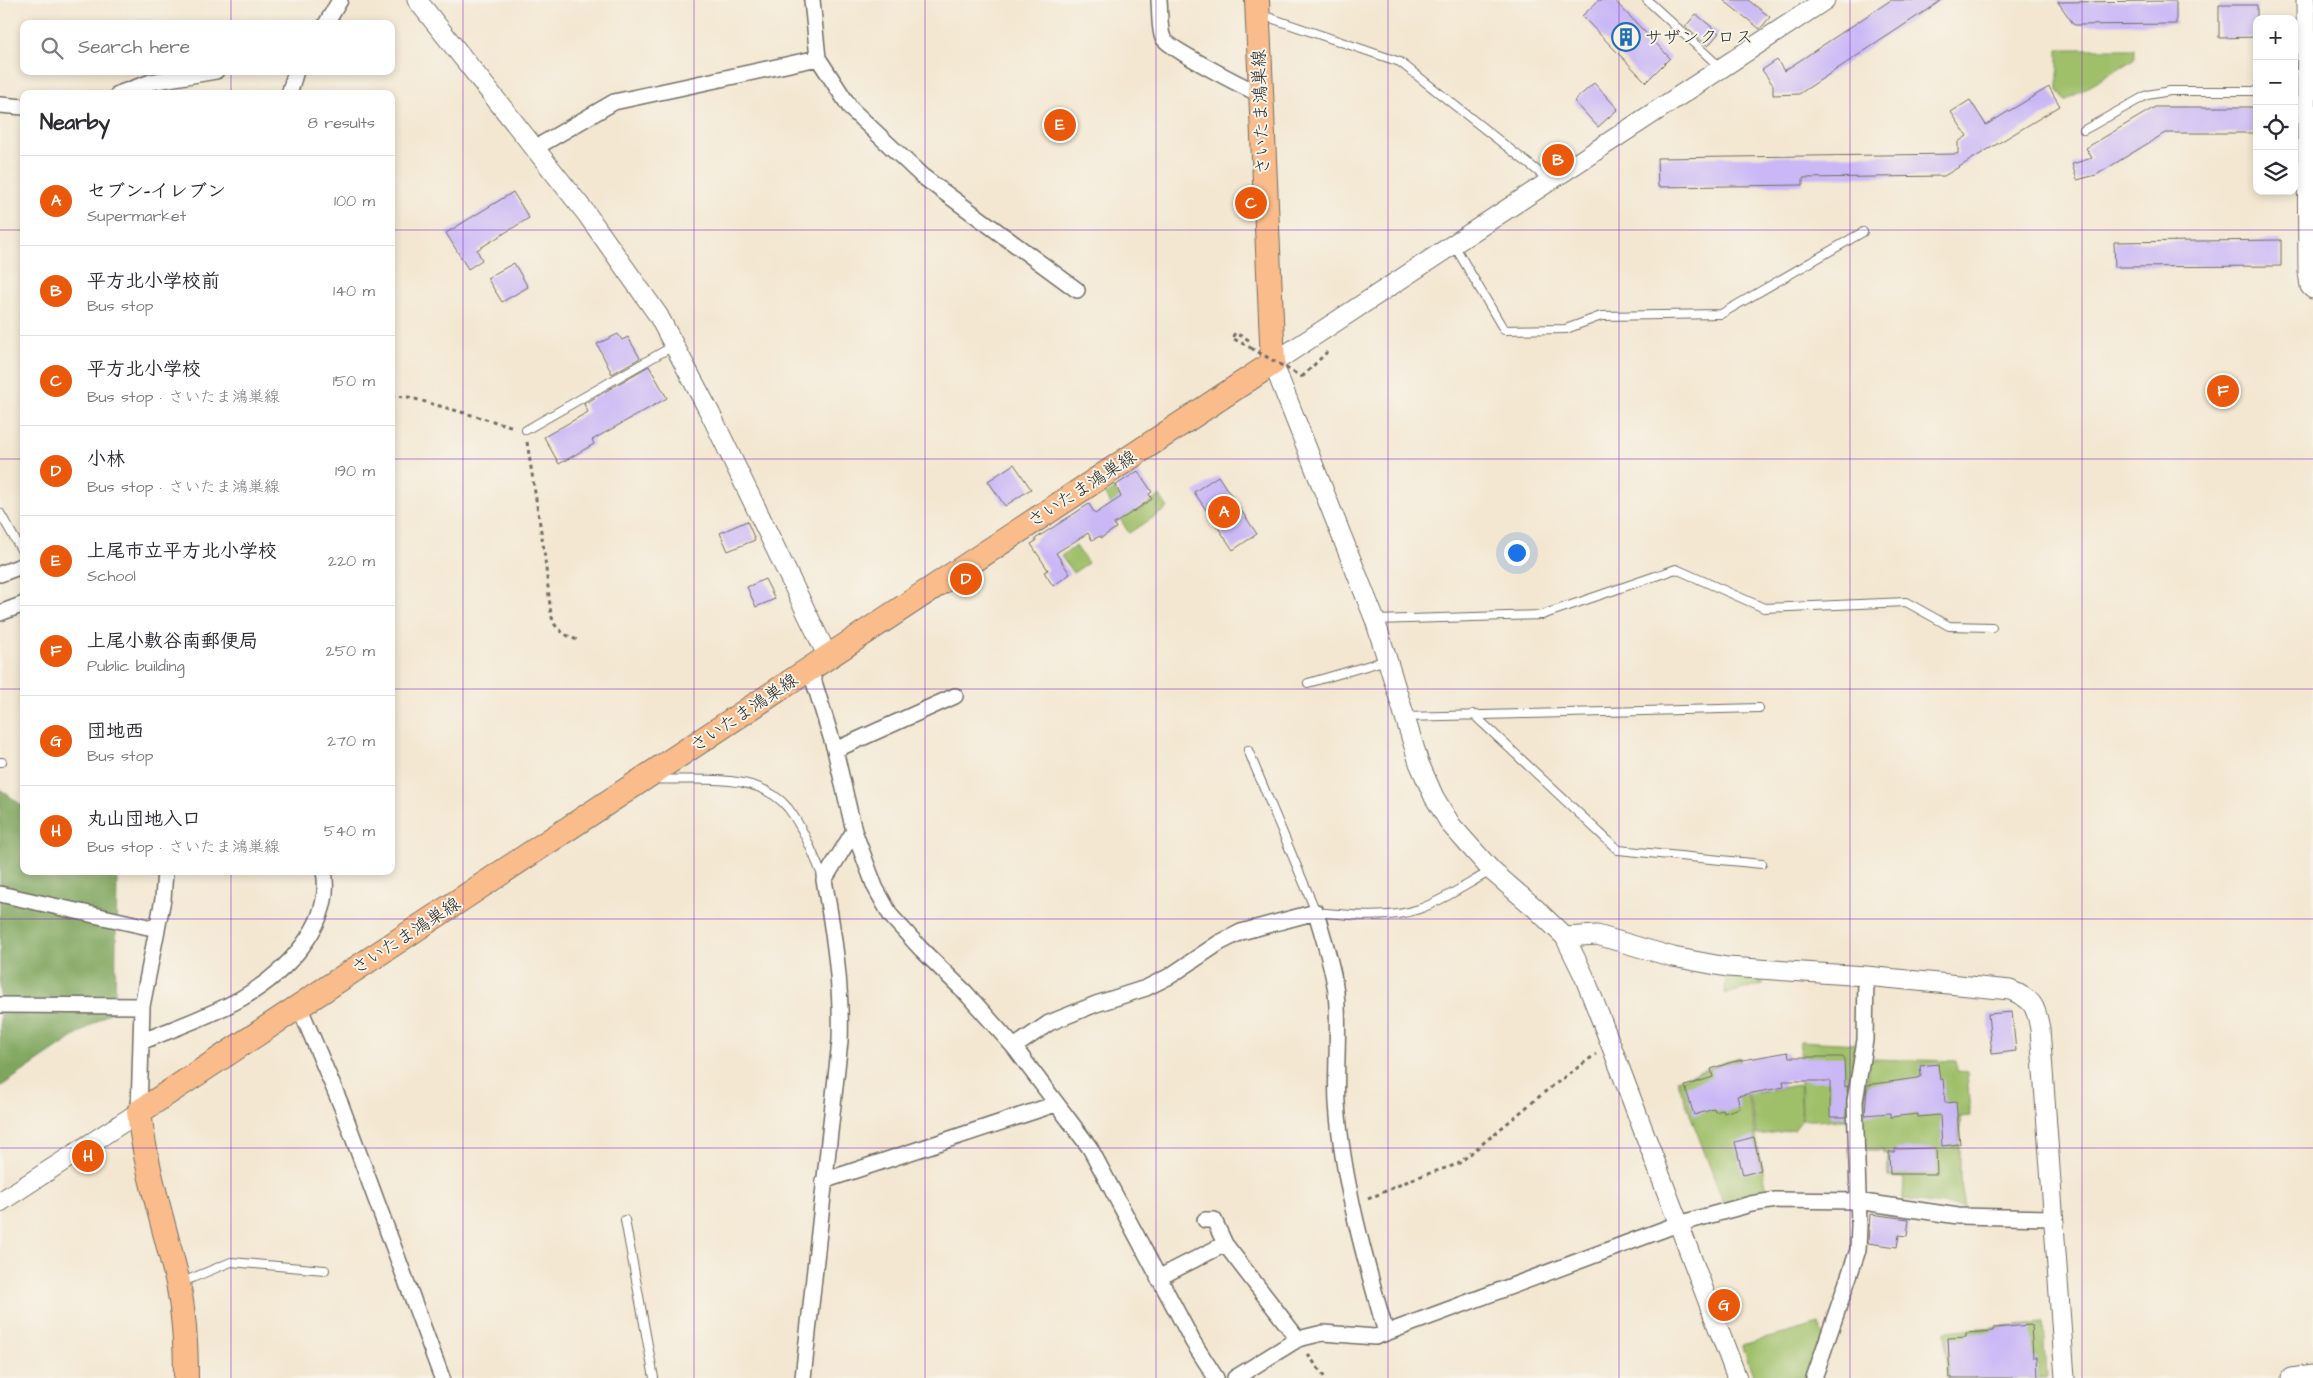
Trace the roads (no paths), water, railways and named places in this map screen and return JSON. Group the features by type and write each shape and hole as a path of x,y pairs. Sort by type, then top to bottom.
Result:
{"main road":[{"name":"さいたま鴻巣線","path":"138,1112 1273,363 1257,7"},
{"path":"138,1112 144,1154 178,1284 183,1317 186,1378"}],"street":[{"path":"328,20 340,0"},
{"path":"417,0 586,213 625,266 675,345 819,663 835,750 854,830 875,887 891,916 920,949 965,992 1014,1047 1090,1148 1193,1342 1216,1378"},
{"path":"812,0 818,58 850,109 922,176 1077,290"},
{"path":"1159,0 1163,38 1171,47 1201,62 1235,84 1260,94"},
{"path":"1737,1378 1611,1045 1584,976 1565,937 1536,908 1492,871 1451,825 1434,797 1419,763 1375,620 1273,363 1825,0"},
{"path":"2306,0 2304,92 2311,186 2308,271 2310,286 2313,289"},
{"path":"535,148 614,102 818,58"},
{"path":"129,90 150,82 192,75"},
{"path":"290,90 295,75"},
{"path":"0,105 20,107"},
{"path":"0,574 20,566"},
{"path":"0,613 20,606"},
{"path":"835,750 955,696"},
{"path":"803,1378 823,1181 840,1041 841,1007 838,965 824,880 854,830"},
{"path":"0,1202 138,1112 142,1006 163,899 165,875"},
{"path":"141,1042 240,999 259,988 286,964 299,950 319,917 325,888 324,875"},
{"path":"0,894 157,929"},
{"path":"1014,1047 1049,1023 1096,1004 1146,988 1162,980 1219,942 1241,932 1316,912 1333,975 1336,994 1337,1103 1354,1205 1386,1333"},
{"path":"1565,937 1597,936 1673,957 1727,967 1866,976 2010,990 2029,999 2037,1010 2040,1029 2065,1378"},
{"path":"1814,1378 1858,1250 1859,1225 1855,1102 1865,1040 1866,976"},
{"path":"0,1005 142,1006"},
{"path":"298,1006 341,1105 442,1378"},
{"path":"823,1181 1056,1104"},
{"path":"1235,1378 1298,1339 1323,1333 1375,1337 1678,1224 1725,1210 1776,1200 1857,1201 1958,1216 2054,1218"},
{"path":"1205,1220 1214,1220 1225,1244 1298,1339"},
{"path":"1158,1278 1225,1244"},
{"path":"2291,1378 2313,1375"}],"lane":[{"path":"1647,0 1721,68"},
{"path":"1257,7 1400,62 1549,180"},
{"path":"2084,130 2147,95 2170,90 2253,91"},
{"path":"1453,243 1504,330 1566,329 1602,316 1720,314 1863,232"},
{"path":"526,430 675,345"},
{"path":"0,513 20,548"},
{"path":"1375,620 1542,615 1676,569 1764,608 1906,602 1949,626 1992,627"},
{"path":"1308,683 1387,660"},
{"path":"1405,716 1759,708"},
{"path":"1473,714 1618,850 1762,864"},
{"path":"1248,750 1316,912 1370,915 1417,910 1436,902 1492,871"},
{"path":"646,778 739,782 760,788 787,808 808,844 824,880"},
{"path":"625,1220 654,1378"},
{"path":"178,1284 231,1262 325,1270"}],"place":[{"name":"サザンクロス","path":"1626,37"},
{"name":"上尾市立平方北小学校","path":"1060,125"},
{"name":"平方北小学校前","path":"1558,160"},
{"name":"平方北小学校","path":"1251,203"},
{"name":"上尾小敷谷南郵便局","path":"2223,391"},
{"name":"セブン-イレブン","path":"1224,512"},
{"name":"小林","path":"966,579"},
{"name":"丸山団地入口","path":"88,1156"},
{"name":"団地西","path":"1724,1305"}]}
